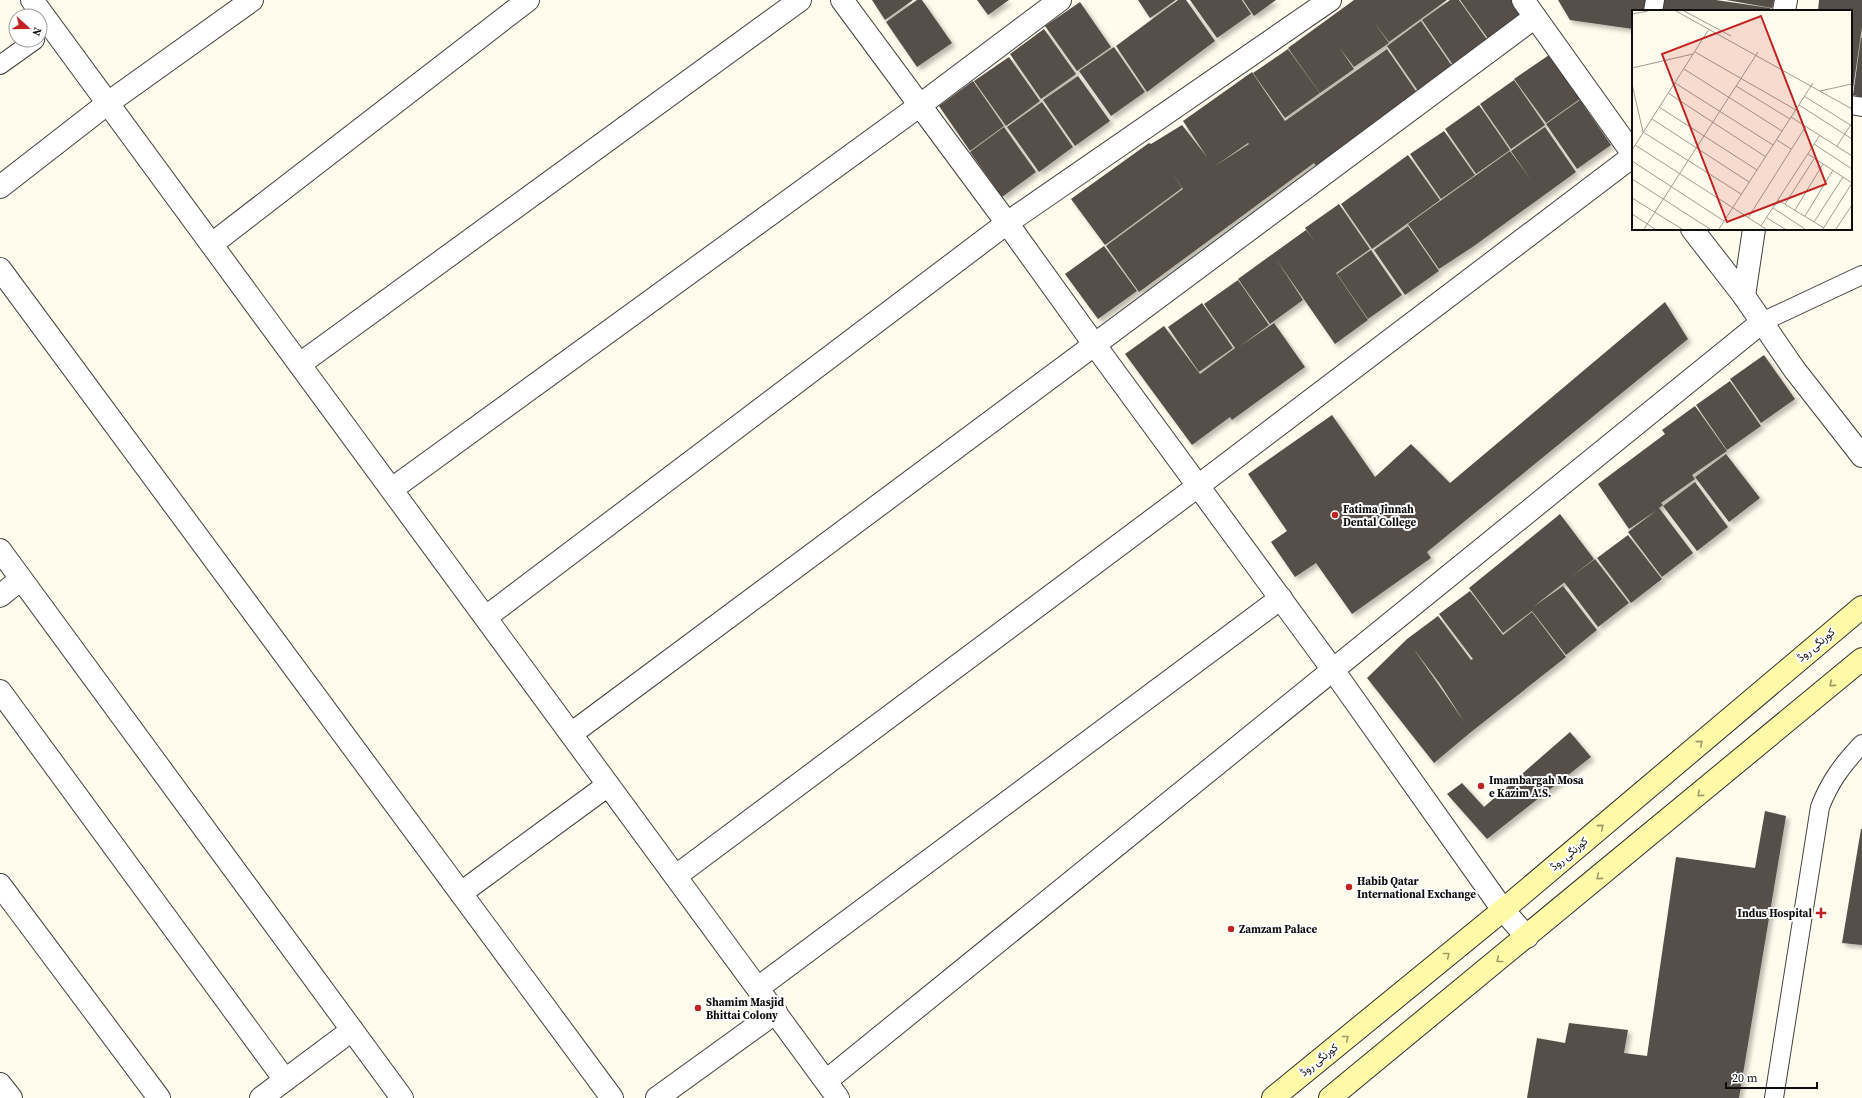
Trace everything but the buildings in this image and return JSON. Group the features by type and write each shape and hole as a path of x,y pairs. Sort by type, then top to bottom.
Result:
{"main road":[{"name":"کورنگی روڈ","path":"1273,1098 1503,910 1862,606"},
{"path":"1330,1098 1527,937 1862,659"}],"street":[{"path":"0,186 108,103 252,0"},
{"path":"212,244 528,0"},
{"path":"300,364 800,0"},
{"path":"842,0 1007,223 1333,670 1503,910 1527,937"},
{"path":"392,490 919,106 1060,0"},
{"path":"486,617 1007,223 1330,0"},
{"path":"1784,10 1786,0"},
{"path":"571,734 1094,344 1529,8 1632,154"},
{"path":"48,41 108,103 832,1089 1333,670 1762,322"},
{"path":"676,876 1198,486 1632,156"},
{"path":"1693,230 1744,296 1794,368 1862,456"},
{"path":"1744,296 1754,230"},
{"path":"0,269 612,1098"},
{"path":"0,550 402,1098"},
{"path":"0,596 22,579"},
{"path":"758,988 1280,598"},
{"path":"0,691 285,1080"},
{"path":"461,893 608,785"},
{"path":"0,885 159,1098"},
{"path":"656,1098 776,1012"},
{"path":"261,1098 352,1030"},
{"path":"0,1084 11,1098"}],"lane":[{"path":"1653,10 1655,0"},
{"path":"0,65 24,48"},
{"path":"1852,105 1862,107"},
{"path":"1762,322 1862,275"},
{"path":"1774,1098 1820,807 1842,765 1862,744"}],"place":[{"name":"Fatima Jinnah Dental College","path":"1335,515"},
{"name":"Imambargah Mosa e Kazim A.S.","path":"1481,786"},
{"name":"Habib Qatar International Exchange","path":"1349,887"},
{"name":"Indus Hospital","path":"1821,913"},
{"name":"Zamzam Palace","path":"1231,929"},
{"name":"Shamim Masjid Bhittai Colony","path":"698,1008"}]}
